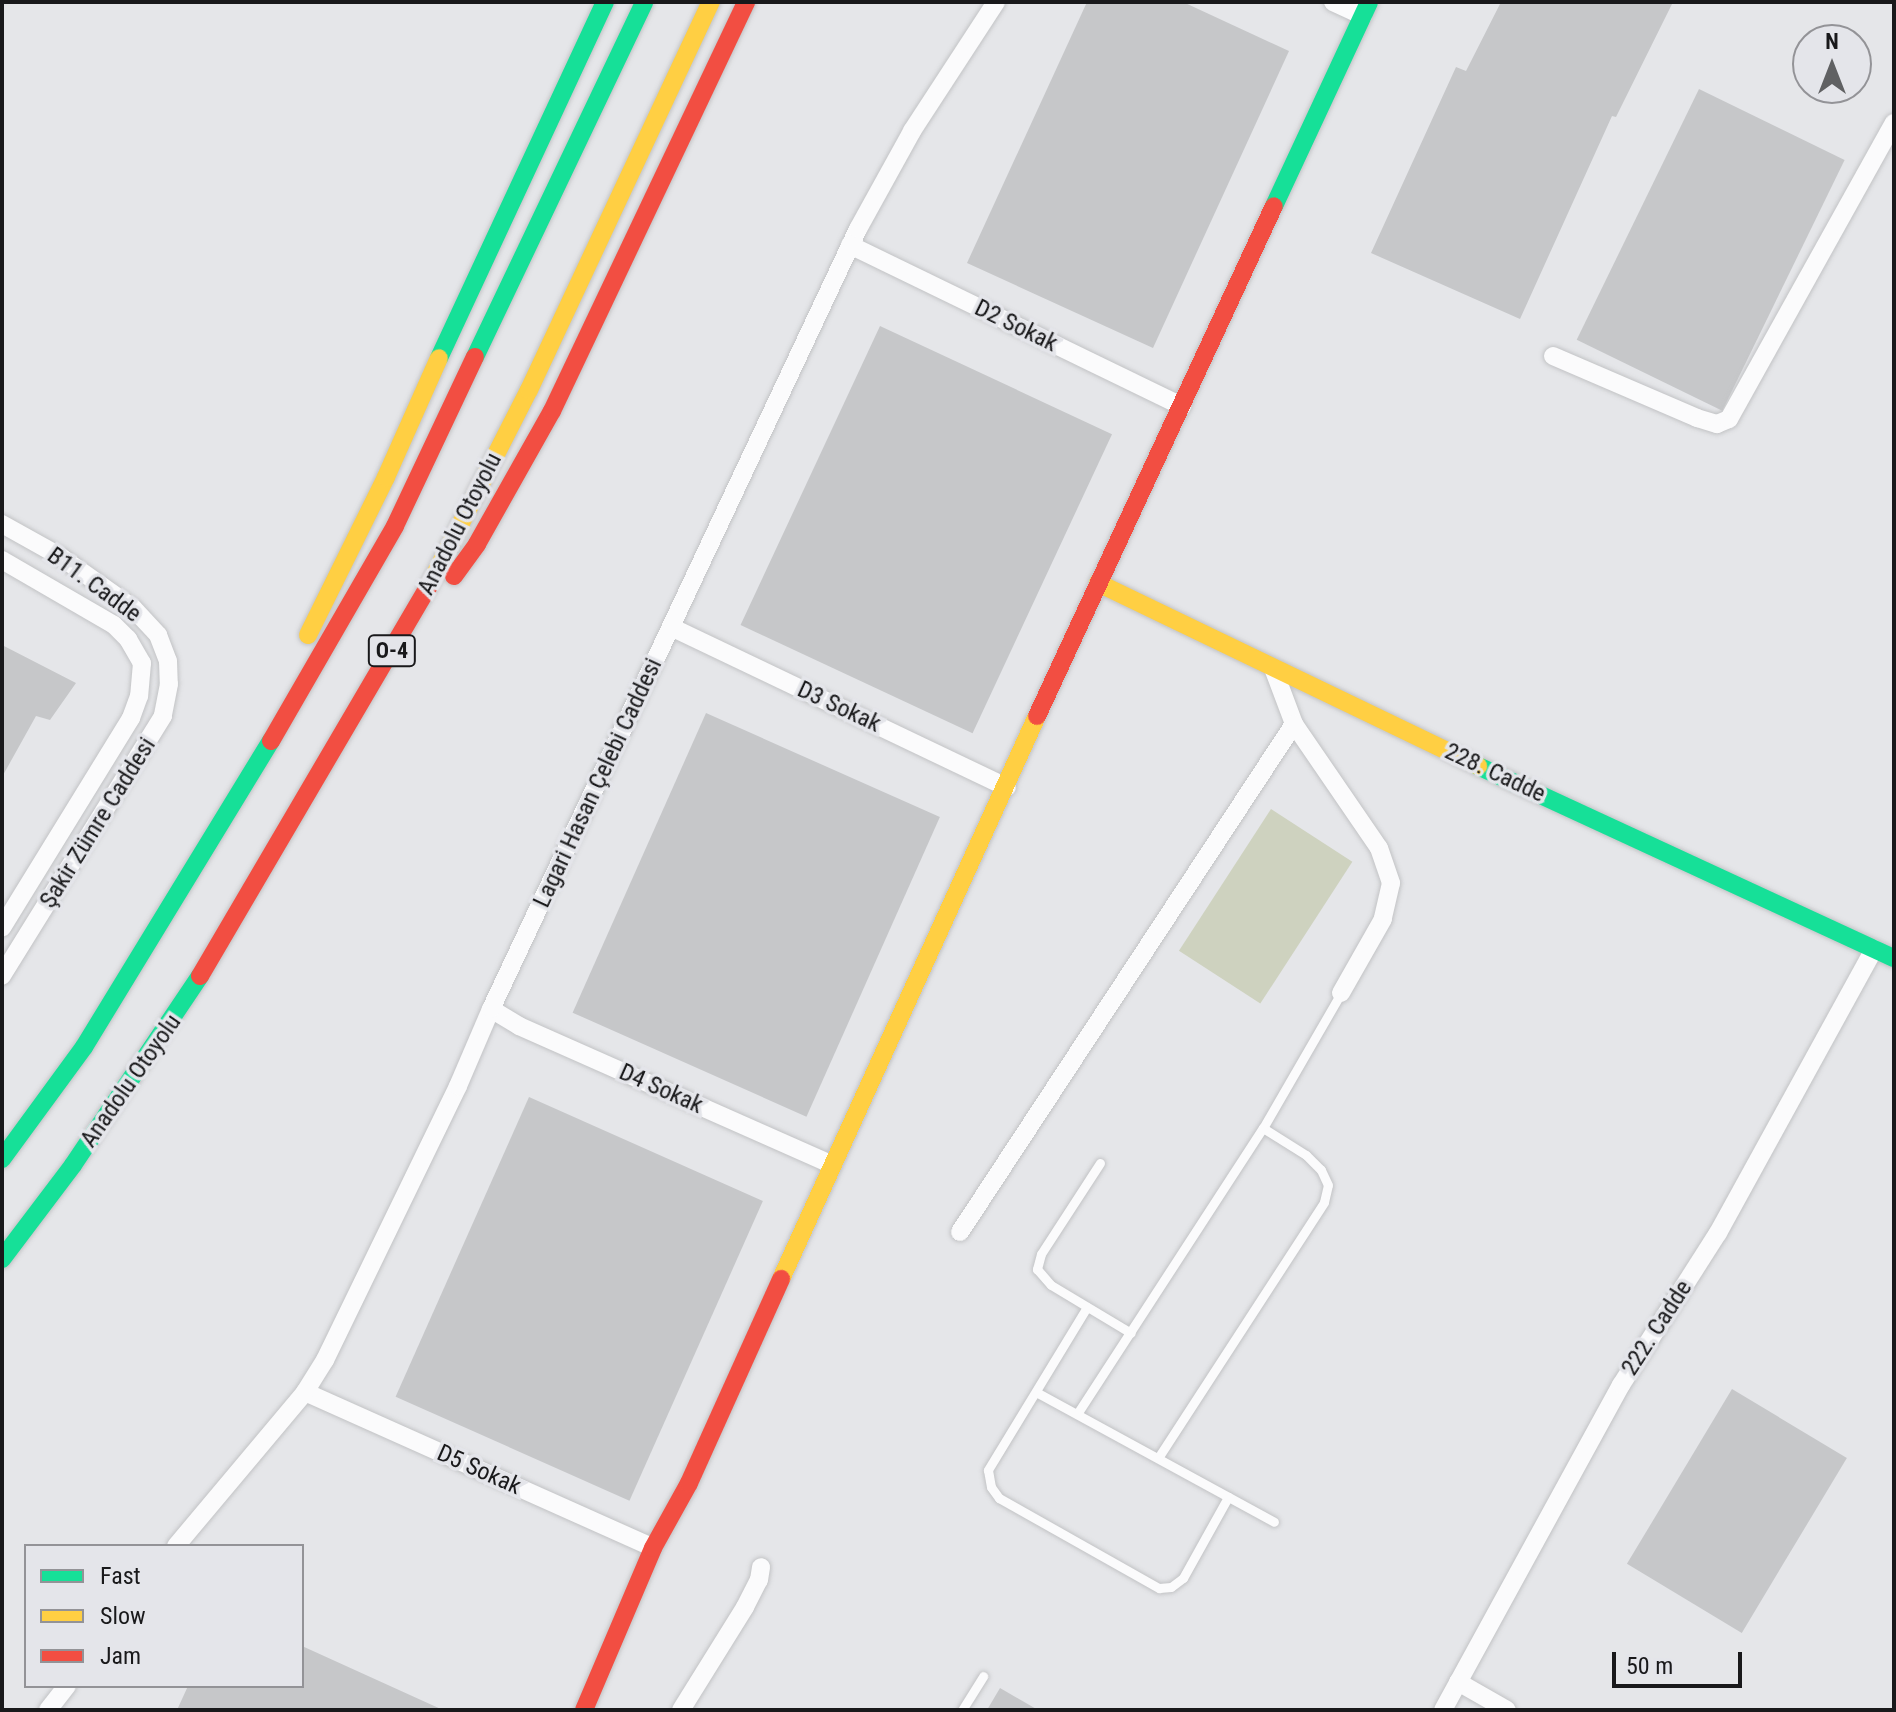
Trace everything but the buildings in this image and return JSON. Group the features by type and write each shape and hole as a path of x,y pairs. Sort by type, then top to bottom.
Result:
{"main road":[{"path":"183,888 386,477 460,310 605,2"},
{"name":"O-4","path":"2,1159 84,1047 183,888 395,526 644,2"},
{"name":"Anadolu Otoyolu","path":"2,1259 81,1153 185,1002 441,565 529,390 711,2"},
{"path":"367,696 477,544 552,411 746,2"},
{"path":"584,1710 653,1548 689,1483 1098,583 1366,9"},
{"name":"228. Cadde","path":"1098,583 1894,958"}],"street":[{"name":"Lagari Hasan Çelebi Caddesi","path":"178,1544 305,1392 325,1360 458,1086 491,1009 850,245 912,131 996,2"},
{"path":"1333,2 1366,9"},
{"path":"1553,356 1697,418 1717,424 1729,419 1894,123"},
{"name":"D2 Sokak","path":"850,245 1182,406"},
{"name":"B11. Cadde","path":"2,524 61,557 133,608 158,635 168,661"},
{"name":"B11. Cadde","path":"2,560 114,625 128,639 142,663"},
{"name":"D3 Sokak","path":"671,627 1007,787"},
{"name":"Şakir Zümre Caddesi","path":"2,976 163,716 169,684 168,661"},
{"name":"Şakir Zümre Caddesi","path":"2,928 131,718 139,696 142,663"},
{"path":"1273,668 1294,724 1379,848 1391,883 1383,919 1341,993"},
{"path":"960,1232 1294,724"},
{"name":"222. Cadde","path":"1443,1710 1621,1385 1718,1233 1874,949"},
{"name":"D4 Sokak","path":"491,1009 519,1026 832,1165"},
{"name":"D5 Sokak","path":"305,1392 653,1548"},
{"path":"681,1710 745,1607 759,1580 761,1567"},
{"path":"1458,1682 1507,1710"},
{"path":"48,1710 65,1688"}],"lane":[{"path":"1077,1414 1263,1128 1341,993"},
{"path":"1158,1458 1324,1202 1328,1185 1321,1170 1306,1155 1263,1128"},
{"path":"1100,1163 1041,1254 1037,1269 1051,1285 1131,1333"},
{"path":"1087,1307 988,1470 991,1487 999,1498 1159,1588 1171,1587 1183,1578 1228,1497"},
{"path":"1036,1392 1274,1522"},
{"path":"962,1710 983,1676"}],"green space":[{"path":"1271,809 1352,862 1260,1004 1179,951"}],"traffic: fast":[{"path":"439,358 605,2"},
{"path":"475,357 644,2"},
{"path":"1274,206 1369,2"},
{"path":"2,1159 84,1047 271,741"},
{"path":"1478,766 1894,958"},
{"path":"2,1259 73,1165 200,976"}],"traffic: slow":[{"path":"430,584 529,390 711,2"},
{"path":"308,635 386,477 439,358"},
{"path":"1098,583 1478,766"},
{"path":"781,1279 1037,716"}],"traffic: jam":[{"path":"454,576 477,544 552,411 746,2"},
{"path":"1037,716 1274,206"},
{"path":"271,741 395,526 475,357"},
{"path":"200,976 430,584"},
{"path":"584,1710 653,1548 689,1483 781,1279"}]}
